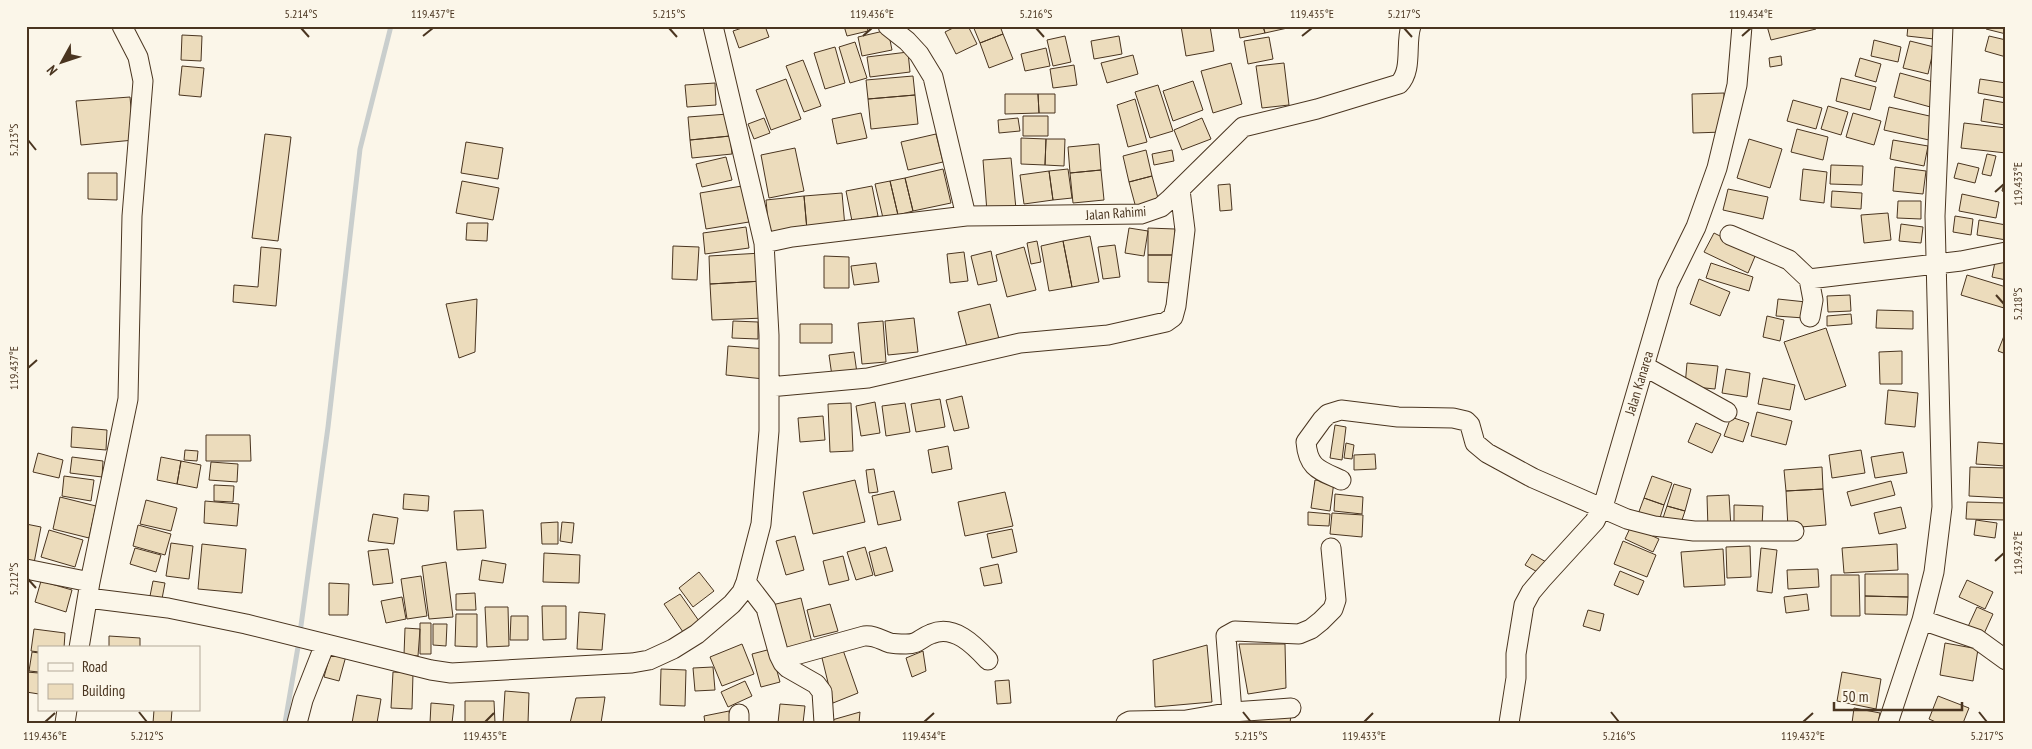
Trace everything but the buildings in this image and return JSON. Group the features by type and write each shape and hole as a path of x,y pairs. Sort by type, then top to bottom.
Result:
{"street":[{"path":"79,646 128,399 132,216 143,81 138,57 122,26"},
{"path":"26,569 89,590 246,624 431,670 451,673 632,663 649,660 673,649 697,634 732,604 742,592 746,582 761,524 770,431 764,243 712,26"},
{"path":"888,26 907,41 919,54 933,77 966,216"},
{"name":"Jalan Rahimi","path":"764,243 966,216 1141,214 1161,207 1243,127 1317,109 1399,84 1404,79 1407,69 1407,40 1411,26"},
{"name":"Jalan Kanarea","path":"1509,723 1516,678 1516,654 1524,605 1531,592 1595,521 1612,480 1668,284 1696,227 1717,168 1737,85 1742,26"},
{"path":"1888,723 1922,620 1934,572 1942,507 1935,216 1943,26"},
{"path":"769,387 868,378 1020,343 1108,335 1166,322 1173,317 1176,306 1184,239 1180,190"},
{"path":"1730,235 1789,260 1809,279 1813,300 1810,317"},
{"path":"1809,279 1961,261 2006,252"},
{"path":"1644,366 1727,412"},
{"path":"1341,480 1314,467 1307,456 1306,442 1328,414 1341,410 1398,417 1454,418 1466,421 1470,425 1475,443 1487,453 1533,478 1627,520 1694,532 1794,531"},
{"path":"1232,712 1226,636 1235,632 1299,634 1315,626 1333,609 1336,600 1331,548"},
{"path":"746,582 766,608 781,659 788,668 820,688 823,697 824,723"},
{"path":"1922,620 1977,639 2006,660"},
{"path":"781,659 864,636 872,635 893,644 913,644 938,632 954,633 962,636 988,660"},
{"path":"298,723 319,642"},
{"path":"1126,723 1130,721 1186,720 1232,712 1291,708"}],"waterway":[{"path":"300,633 328,427 360,149 391,26"},
{"path":"285,723 299,641"}]}
